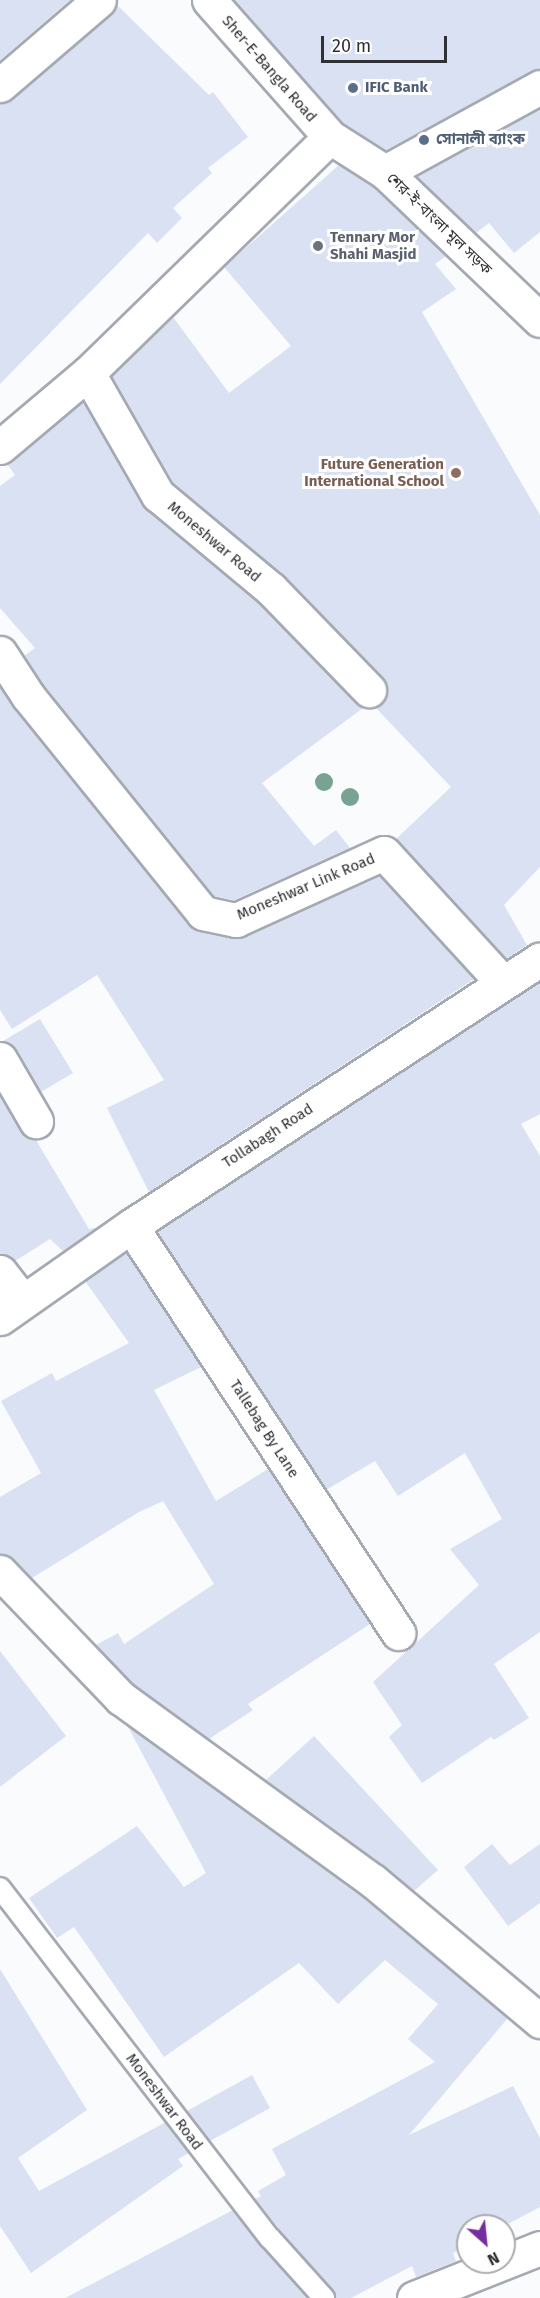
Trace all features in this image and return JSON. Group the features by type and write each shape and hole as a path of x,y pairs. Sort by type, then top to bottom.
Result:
{"street":[{"path":"0,85 99,0"},
{"name":"Sher-E-Bangla Road","path":"209,0 330,137"},
{"path":"385,172 540,87"},
{"path":"0,447 88,373 330,137"},
{"name":"শের-ই-বাংলা মূল সড়ক","path":"330,137 385,172 540,321"},
{"name":"Moneshwar Road","path":"88,373 158,495 271,589 369,690"},
{"name":"Moneshwar Link Road","path":"0,653 28,696 203,913 236,920 384,854 502,983"},
{"name":"Tollabagh Road","path":"11,1309 131,1226 538,961"},
{"path":"0,1059 36,1121"},
{"name":"Tallebag By Lane","path":"131,1226 398,1633"},
{"path":"0,1272 11,1309"},
{"path":"0,1572 121,1698 373,1881 540,2020"},
{"path":"414,2298 540,2248"}],"lane":[{"name":"Moneshwar Road","path":"5,1894 262,2229 324,2298"}],"building":[{"path":"0,0 70,0 0,60"},
{"path":"234,0 540,0 540,68 386,150 342,123"},
{"path":"117,5 209,95 213,92 248,137 208,168 212,173 173,208 182,218 157,243 148,233 0,384 0,103 12,99 111,14"},
{"path":"540,108 540,232 514,253 489,223 476,233 416,176"},
{"path":"339,165 373,187 446,256 435,264 456,289 422,312 540,515 540,867 504,905 527,945 506,959 396,839 451,787 375,707 387,695 383,677 284,576 173,483 111,376 173,317 229,393 291,346 224,267"},
{"path":"83,402 146,509 258,603 363,708 262,783 314,846 336,830 350,848 234,900 213,896 43,685 24,656 35,648 0,608 0,486 15,475 7,464"},
{"path":"0,687 189,925 199,931 243,937 379,876 474,979 149,1192 107,1108 164,1080 97,975 12,1029 0,1010"},
{"path":"540,981 540,1114 521,1124 540,1156 540,1632 494,1664 529,1718 494,1740 491,1737 422,1783 389,1737 402,1725 373,1682 479,1585 450,1549 502,1519 465,1453 398,1496 375,1461 326,1490 157,1231"},
{"path":"40,1019 73,1073 41,1092 16,1050 3,1041"},
{"path":"0,1096 20,1131 36,1140 89,1229 96,1228 63,1251 50,1239 15,1261 0,1254"},
{"path":"126,1252 201,1367 154,1390 216,1501 268,1469 370,1624 248,1704 253,1710 209,1739 133,1684 96,1645 118,1633 124,1644 214,1584 163,1501 139,1512 32,1578 13,1559 0,1554 0,1497 41,1473 1,1401 52,1373 56,1381 129,1343 85,1281"},
{"path":"0,1651 66,1736 0,1787"},
{"path":"127,1725 361,1896 508,2018 409,2135 513,2086 540,2138 540,2207 516,2220 516,2214 456,2214 456,2251 453,2253 456,2261 416,2277 412,2266 351,2298 336,2298 255,2199 261,2196 258,2191 286,2175 272,2149 435,2062 408,2039 438,2004 385,1960 338,2004 299,1963 164,2057 74,1927 57,1938 29,1898 137,1826 184,1887 206,1873"},
{"path":"314,1736 438,1870 414,1891 266,1780"},
{"path":"492,1844 510,1865 540,1844 540,1903 508,1926 464,1867"},
{"path":"0,1969 87,2110 18,2158 39,2191 166,2122 189,2153 178,2159 183,2166 31,2273 0,2226"},
{"path":"252,2075 270,2108 210,2141 187,2111"},
{"path":"233,2210 308,2298 65,2298"}],"place":[{"name":"IFIC Bank","path":"353,88"},
{"name":"সোনালী ব্যাংক","path":"424,140"},
{"name":"Tennary Mor Shahi Masjid","path":"318,246"},
{"name":"Future Generation International School","path":"456,473"}]}
